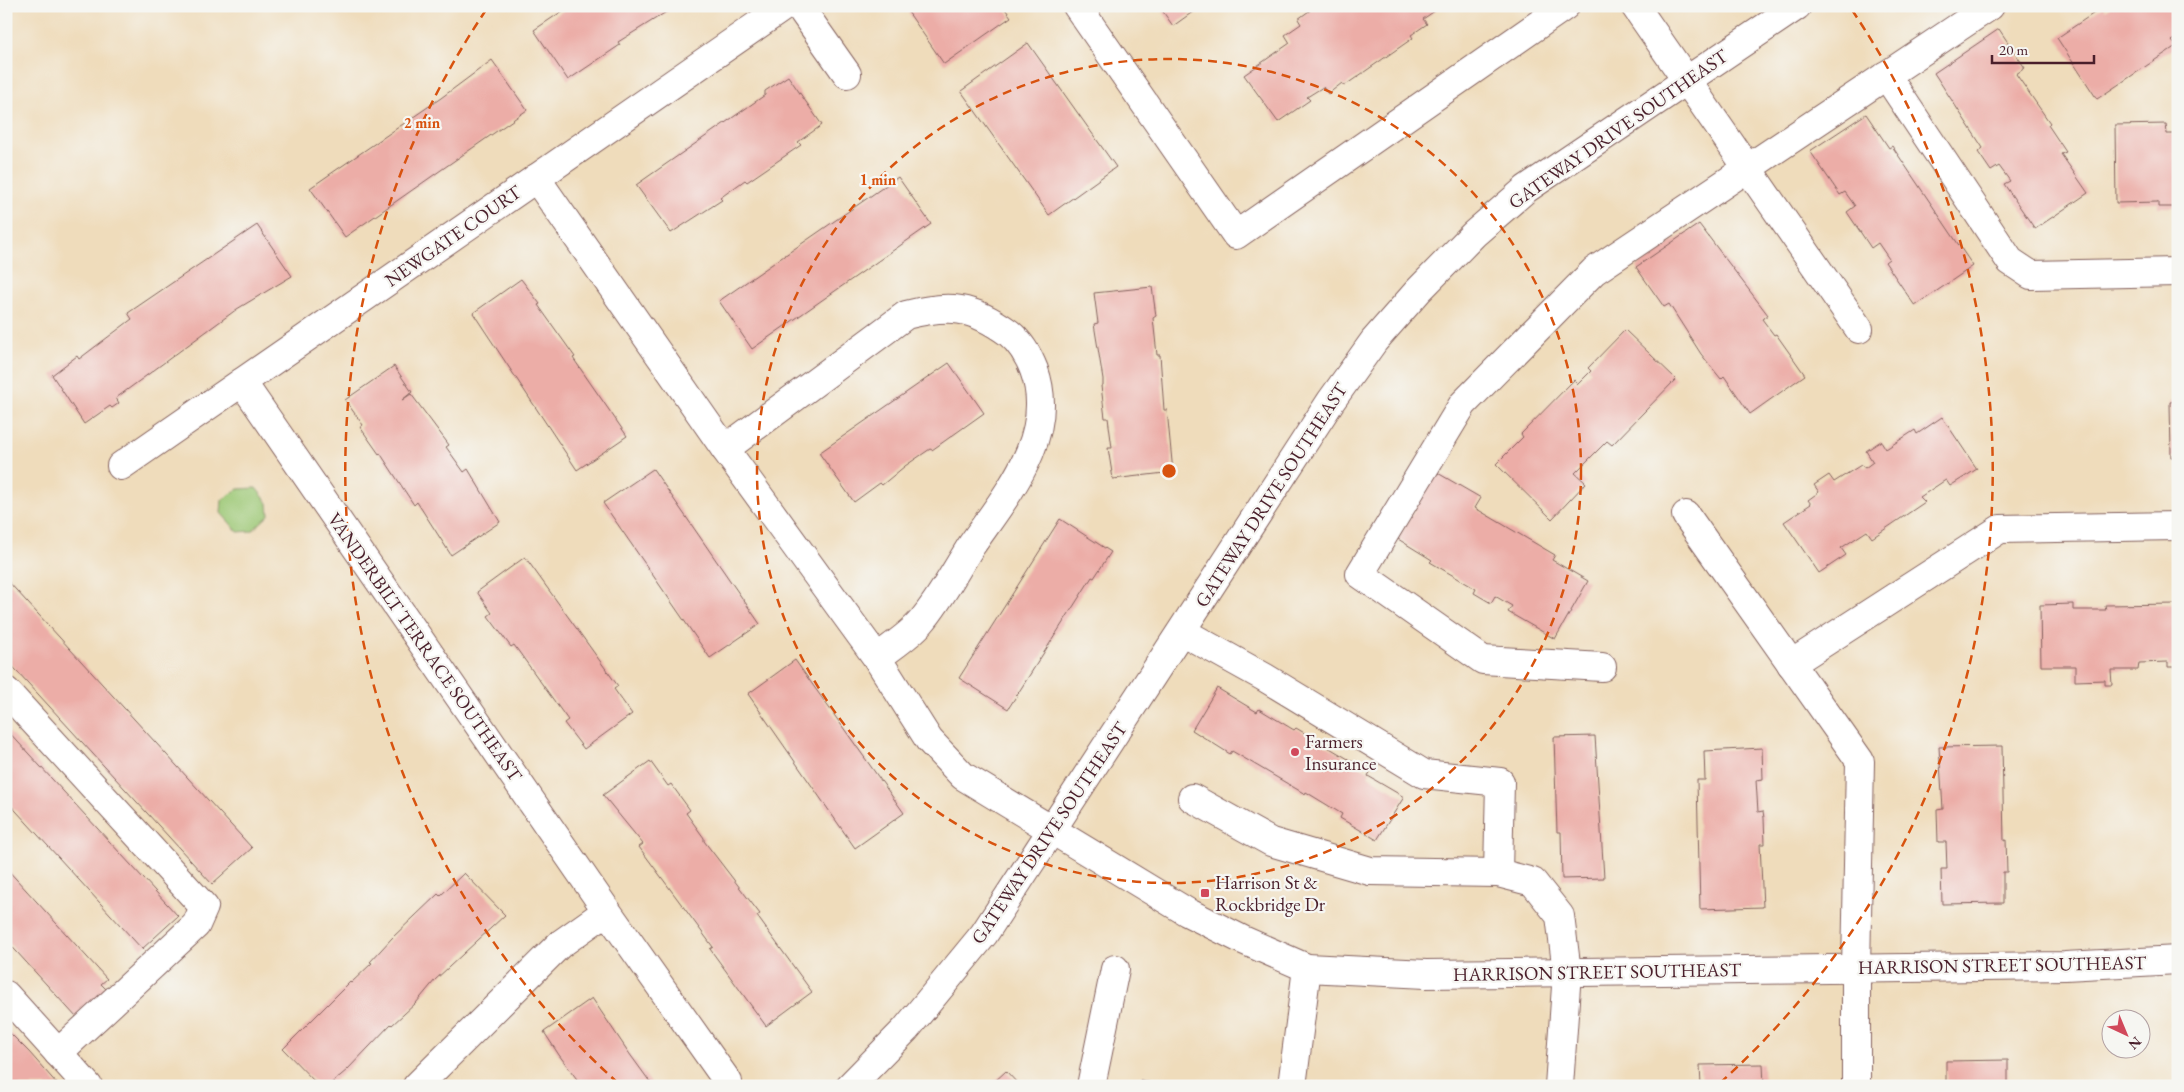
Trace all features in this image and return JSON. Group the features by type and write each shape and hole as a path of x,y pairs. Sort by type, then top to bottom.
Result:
{"street":[{"name":"NEWGATE COURT","path":"121,466 785,6"},
{"path":"799,6 847,74"},
{"path":"1077,6 1236,235 1558,8"},
{"path":"1634,6 1859,329"},
{"name":"GATEWAY DRIVE SOUTHEAST","path":"850,1086 906,1029 984,934 1183,632 1331,401 1374,341 1418,291 1474,234 1526,189 1797,6"},
{"path":"1602,667 1483,660 1360,574 1463,404 1594,271 1990,6"},
{"path":"1886,75 2010,261 2032,275 2178,272"},
{"path":"536,178 725,449 877,658 929,740 963,776 1053,830"},
{"path":"725,449 906,315 935,308 963,309 990,319 1012,335 1029,357 1040,387 1041,416 1025,465 921,622 877,658"},
{"name":"VANDERBILT TERRACE SOUTHEAST","path":"242,382 728,1082"},
{"path":"1686,514 1860,761 1856,1086"},
{"path":"1791,664 2000,529 2178,526"},
{"path":"1183,632 1264,677 1424,774 1500,782 1498,872"},
{"path":"6,691 204,907 196,925 58,1053"},
{"path":"1192,798 1271,842 1370,871 1498,872 1533,882 1560,916 1567,972 1558,1086"},
{"name":"HARRISON STREET SOUTHEAST","path":"1053,830 1187,912 1306,968 1426,974 2065,966 2178,960"},
{"path":"418,1086 559,945 608,911"},
{"path":"1292,1086 1306,968"},
{"path":"1091,1086 1115,969"},
{"path":"6,995 88,1086"}],"green space":[{"path":"256,488 268,503 269,515 252,531 238,532 221,513 222,500 238,489"}],"building":[{"path":"570,6 669,6 671,9 618,42 620,45 568,80 534,30"},
{"path":"904,6 1003,6 1011,17 944,64"},
{"path":"1159,6 1201,6 1173,26"},
{"path":"1316,6 1442,6 1423,19 1427,24 1411,35 1413,38 1344,86 1342,83 1328,94 1323,87 1307,97 1310,100 1278,122 1244,75 1290,43 1285,35 1301,24 1298,19"},
{"path":"2112,6 2178,6 2178,37 2172,41 2176,46 2097,99 2057,38 2103,7 2105,11"},
{"path":"1999,29 2025,68 2016,74 2050,123 2048,125 2066,152 2061,154 2088,193 2035,229 2004,184 2010,181 1999,166 1991,171 1978,152 1983,148 1934,73"},
{"path":"1028,43 1116,167 1049,215 961,91"},
{"path":"492,60 527,110 345,237 310,188 441,98"},
{"path":"788,76 822,125 798,142 801,145 747,182 745,180 720,198 722,200 671,233 636,185 765,95 765,91"},
{"path":"1866,114 1889,148 1892,146 1973,266 1915,306 1885,262 1889,259 1878,243 1871,248 1847,212 1855,206 1845,192 1840,195 1810,151"},
{"path":"2166,124 2167,134 2178,134 2178,207 2158,207 2158,202 2116,203 2115,125"},
{"path":"898,177 931,224 752,349 719,301"},
{"path":"1699,224 1768,315 1762,319 1774,335 1776,334 1805,375 1750,414 1724,376 1721,379 1701,354 1669,304 1664,307 1636,267"},
{"path":"257,225 292,276 237,309 116,398 119,403 112,408 110,406 84,424 52,375 77,356 79,359 132,319 128,313"},
{"path":"521,279 540,304 538,305 627,436 577,470 473,313"},
{"path":"1152,287 1156,316 1153,318 1157,355 1160,355 1164,410 1167,410 1173,472 1113,479 1108,448 1112,448 1108,418 1105,418 1101,386 1103,385 1103,379 1094,324 1098,323 1094,293"},
{"path":"1625,330 1676,379 1612,445 1607,441 1575,473 1586,483 1552,519 1496,464 1523,437 1521,434 1574,380 1578,384 1591,371 1588,368"},
{"path":"949,363 984,413 932,450 930,449 905,466 882,485 880,483 854,502 819,453"},
{"path":"394,366 412,392 402,400 411,394 449,445 446,447 464,472 468,469 500,522 451,555 417,502 414,505 380,453 360,427 363,425 345,400"},
{"path":"2178,401 2178,457 2171,457 2170,402"},
{"path":"1942,417 1977,469 1950,486 1946,480 1944,481 1920,497 1925,502 1872,538 1867,531 1841,548 1846,555 1819,573 1784,522 1811,504 1808,500 1819,492 1814,485 1829,475 1834,482 1861,465 1865,468 1873,462 1866,451 1881,441 1886,449 1915,430 1917,434"},
{"path":"653,469 760,624 710,658 603,503"},
{"path":"1436,472 1481,498 1475,508 1555,555 1552,560 1588,581 1555,639 1508,612 1512,606 1495,596 1491,603 1474,593 1476,589 1430,562 1432,560 1398,539"},
{"path":"1060,519 1111,552 1094,578 1092,577 1008,709 959,678"},
{"path":"525,557 618,686 614,689 632,714 584,749 564,723 568,720 514,645 511,647 488,616 492,613 477,592"},
{"path":"6,579 252,848 212,884 6,659"},
{"path":"2073,604 2073,610 2106,610 2105,605 2178,604 2178,667 2168,667 2168,662 2139,663 2138,670 2111,670 2112,685 2105,685 2105,680 2075,681 2075,666 2041,666 2040,605"},
{"path":"795,660 904,813 855,848 748,694"},
{"path":"1217,688 1257,712 1259,709 1294,730 1296,728 1370,772 1368,776 1404,797 1377,840 1340,818 1342,814 1306,792 1305,794 1232,751 1230,754 1192,730"},
{"path":"6,729 178,916 142,949 6,800"},
{"path":"1595,736 1604,878 1562,879 1561,832 1557,832 1554,737"},
{"path":"2002,746 2004,841 2006,840 2007,872 2003,872 2003,903 1942,904 1941,869 1947,869 1946,842 1938,842 1937,810 1943,809 1939,747"},
{"path":"1762,748 1763,779 1756,780 1758,812 1763,811 1764,818 1765,844 1760,844 1763,907 1700,909 1697,780 1705,780 1704,751"},
{"path":"650,761 668,786 671,784 690,810 686,813 704,838 704,841 760,914 757,916 812,992 766,1026 710,949 713,947 639,847 643,844 603,795"},
{"path":"6,868 107,979 101,984 107,990 77,1018 6,940"},
{"path":"464,873 505,915 435,980 416,1003 391,1024 347,1070 328,1086 319,1086 283,1049 350,982 372,963 370,962 392,938 438,894 440,896"},
{"path":"592,998 653,1086 582,1086 559,1055 544,1032"},
{"path":"6,1029 29,1052 59,1086 6,1086"},
{"path":"2008,1060 2008,1086 1946,1086 1946,1061"},
{"path":"1763,1064 1764,1086 1701,1086 1700,1065"},
{"path":"1006,1071 1020,1086 990,1086 993,1083"},
{"path":"1140,1081 1168,1085 1140,1086"}],"place":[{"name":"Farmers Insurance","path":"1295,752"},
{"name":"Harrison St & Rockbridge Dr","path":"1205,893"}]}
